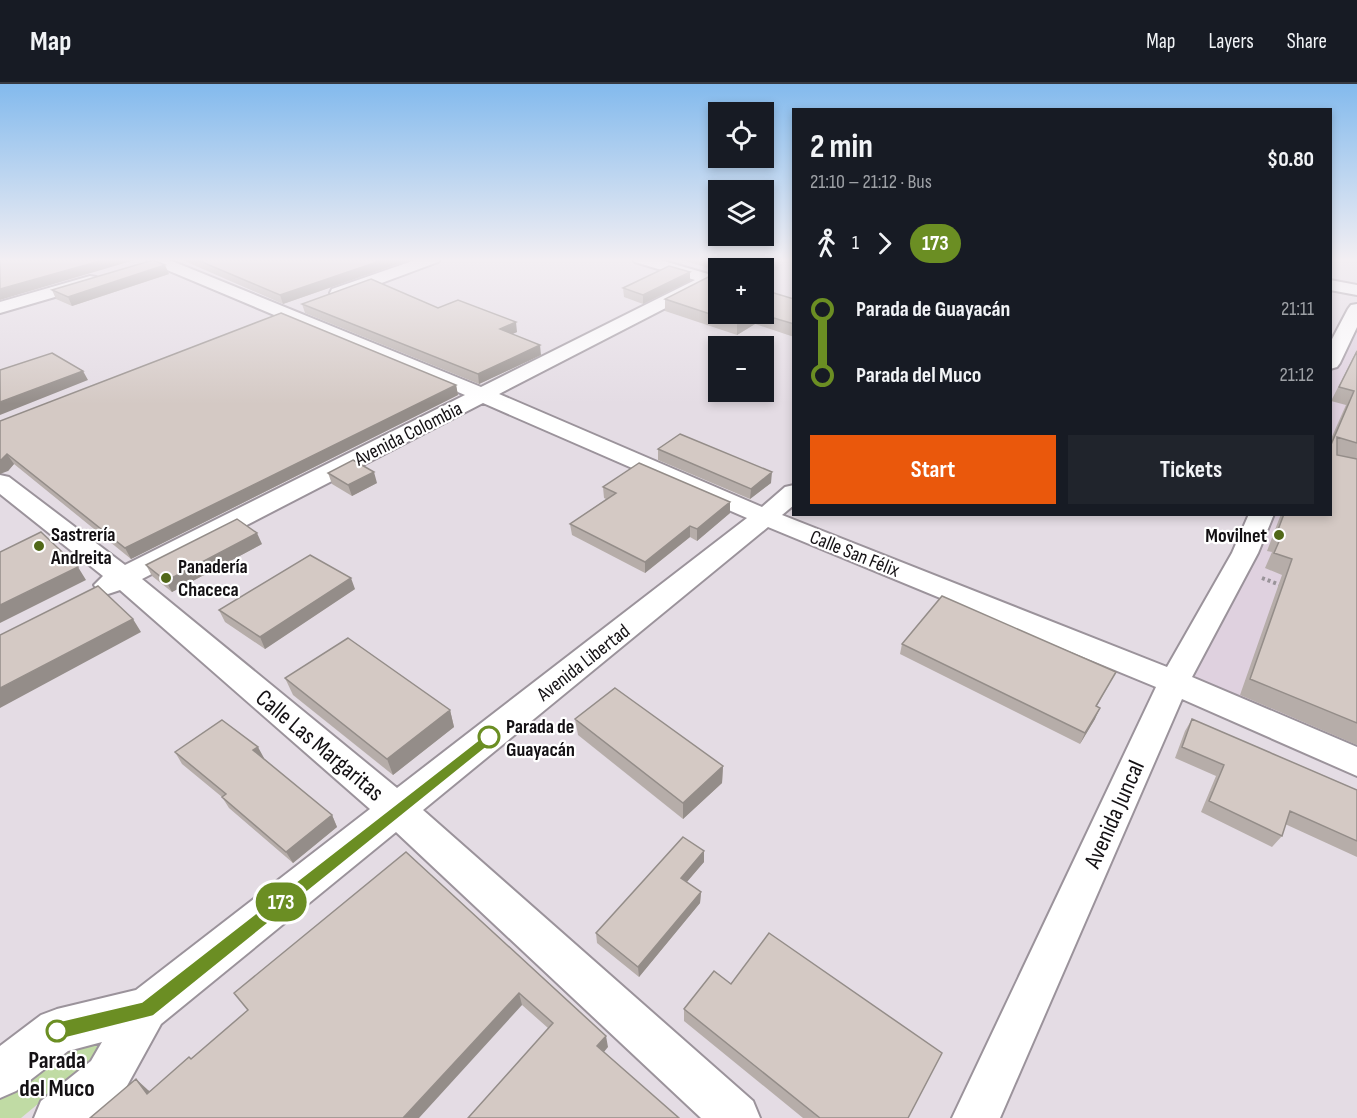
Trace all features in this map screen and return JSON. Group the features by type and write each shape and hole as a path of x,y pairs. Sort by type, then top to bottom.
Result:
{"street":[{"name":"Calle San Félix","path":"272,307 483,395 765,518 1174,682 1357,762"},
{"path":"262,321 297,307"},
{"name":"Avenida Colombia","path":"92,593 658,307"},
{"path":"1332,359 1357,309"},
{"name":"Calle Las Margaritas","path":"0,482 123,578 397,810 736,1118"},
{"name":"Avenida Libertad","path":"58,1118 107,1077 146,1010 765,518 792,494"},
{"name":"Avenida Juncal","path":"976,1118 1174,682 1236,568 1261,516"},
{"name":"Avenida Libertad","path":"0,1075 57,1031 146,1010"}],"path":[{"path":"1236,568 1291,589"}],"shaded area":[{"path":"1357,310 1357,762 1174,682 1261,516 1332,516 1332,365"}],"green space":[{"path":"101,1032 102,1045 92,1059 21,1118 0,1118 0,1097 63,1045"}],"building":[{"path":"310,307 477,307 516,322 500,329 540,345 478,374"},
{"path":"690,307 708,307 708,313"},
{"path":"774,307 792,307 792,323 774,318"},
{"path":"281,313 456,385 125,548 7,454 0,461 0,421"},
{"path":"1357,351 1357,443 1337,437 1337,455 1357,459 1357,723 1250,679 1292,559 1274,553 1281,537 1276,535 1283,516 1332,516 1332,442 1354,391 1339,387"},
{"path":"52,353 83,371 0,402 0,370"},
{"path":"680,434 772,472 751,489 658,449"},
{"path":"353,460 374,472 348,485 328,473"},
{"path":"639,463 730,502 697,529 690,526 645,562 570,524 616,493 603,487"},
{"path":"237,519 257,533 166,581 146,565"},
{"path":"41,532 78,567 0,605 0,552"},
{"path":"310,555 351,578 260,637 219,610"},
{"path":"98,586 133,619 0,688 0,635"},
{"path":"942,596 1116,672 1096,706 1100,708 1085,733 902,644"},
{"path":"348,638 450,710 387,759 285,678"},
{"path":"615,688 723,766 683,803 575,719"},
{"path":"1192,719 1357,790 1357,841 1290,811 1282,836 1209,801 1224,765 1182,747"},
{"path":"222,720 258,747 253,750 332,815 286,852 222,797 226,794 175,752"},
{"path":"683,837 704,851 681,878 701,892 638,967 596,933"},
{"path":"406,852 606,1036 597,1046 679,1118 468,1118 553,1023 519,993 403,1118 90,1118 136,1079 147,1094 189,1057 191,1059 248,1010 234,993"},
{"path":"769,933 942,1053 908,1118 820,1118 684,1009 714,971 731,984"}],"bus line":[{"name":"173","path":"57,1031 146,1010 489,737"}],"place":[{"name":"Movilnet","path":"1279,535"},
{"name":"Sastrería Andreita","path":"39,546"},
{"name":"Panadería Chaceca","path":"166,578"},
{"name":"Parada de Guayacán","path":"489,737"},
{"name":"Parada del Muco","path":"57,1031"}]}
